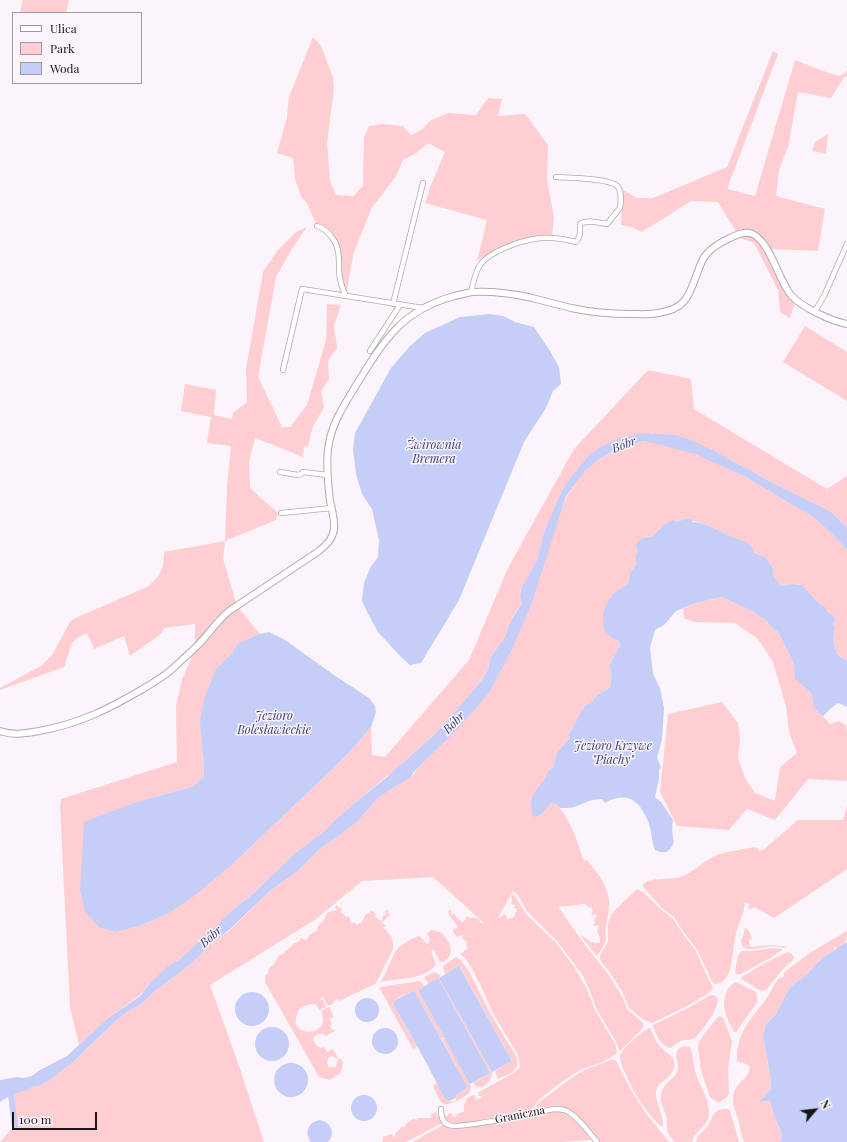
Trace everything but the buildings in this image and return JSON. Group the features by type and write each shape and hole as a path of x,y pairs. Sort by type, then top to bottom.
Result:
{"street":[{"path":"471,292 475,276 480,265 491,255 518,243 543,238 576,242 580,235 580,224 583,222 589,222 607,224 620,208 620,192 617,185 613,183 586,178 556,177"},
{"path":"393,304 423,183"},
{"path":"317,226 327,233 338,251 339,276 346,296"},
{"path":"0,732 14,734 48,730 79,721 107,709 170,671 194,649 223,616 325,546 330,541 335,528 327,475 328,452 329,441 340,413 353,390 384,343 405,320 435,302 471,292 515,294 574,309 601,313 661,313 674,309 682,304 692,288 703,258 707,253 720,243 734,236 745,233 757,237 766,248 784,284 793,297 801,303 833,320 847,324"},
{"path":"815,311 824,296 847,244"},
{"path":"283,370 302,289 423,308"},
{"path":"370,351 400,305"},
{"path":"280,472 298,475 303,472 327,475"},
{"path":"281,513 332,508"},
{"name":"Graniczna","path":"441,1109 442,1118 445,1123 455,1127 554,1108 560,1109 566,1111 579,1121 597,1142"}],"green space":[{"path":"23,0 69,0 66,12 20,12"},
{"path":"313,37 321,46 333,77 334,89 327,143 330,181 336,195 353,196 363,186 364,137 369,126 383,124 403,126 411,135 421,130 430,121 448,113 476,115 488,98 502,99 498,116 525,114 548,145 547,179 554,218 552,238 504,248 477,261 487,220 425,203 445,152 428,143 415,154 403,160 396,176 371,209 353,255 346,296 342,288 338,251 331,238 317,226 307,203 301,197 295,178 293,158 277,153 287,117 289,97"},
{"path":"773,51 778,54 727,189 755,196 795,60 840,76 847,71 847,77 844,77 831,98 798,92 788,147 779,170 776,196 825,209 818,251 771,249 796,298 790,318 780,312 778,290 754,243 740,238 718,202 691,201 642,232 634,228 621,225 623,190 637,198 653,198 727,167"},
{"path":"828,134 826,154 812,151 815,142"},
{"path":"307,227 293,247 276,277 258,377 282,427 290,427 307,405 326,340 327,304 341,305 334,326 337,348 328,361 329,379 321,391 324,408 313,426 308,447 304,446 303,457 255,438 249,462 250,488 278,513 276,520 225,541 227,486 231,446 207,443 211,417 181,411 185,384 216,390 214,415 232,419 233,413 247,402 246,369 263,272 277,251 296,232"},
{"path":"805,326 847,352 847,401 783,362"},
{"path":"648,370 691,379 694,409 827,489 847,476 847,527 826,509 707,448 651,433 590,456 577,470 544,534 537,561 522,587 520,595 522,602 510,622 505,637 490,658 488,669 482,680 437,732 334,821 321,835 293,855 255,892 230,912 218,925 179,960 151,982 140,995 108,1018 79,1045 70,1007 60,807 61,799 177,762 176,706 182,679 191,659 195,642 195,624 164,628 161,634 130,656 124,636 94,649 87,633 77,638 72,643 64,667 0,690 0,688 41,666 52,655 71,620 149,586 159,575 163,566 164,552 225,541 223,559 237,606 260,634 238,643 232,653 216,669 203,755 203,778 192,787 143,800 116,932 139,926 166,915 235,862 347,755 371,727 372,755 385,757 469,660 508,568 574,449"},
{"path":"645,441 695,453 748,478 804,511 824,526 836,538 847,550 847,661 837,654 833,639 835,629 833,624 836,618 810,594 803,585 792,584 781,586 773,575 773,568 765,557 754,553 742,540 727,535 702,523 684,519 662,526 652,537 645,537 635,556 636,565 630,573 628,584 614,593 618,640 620,645 609,666 611,672 610,687 595,697 592,702 585,706 580,713 573,728 568,733 570,738 557,752 553,768 548,771 543,782 531,800 541,815 551,803 556,804 566,817 573,831 584,861 587,860 600,877 606,888 609,901 609,911 605,940 597,956 580,935 589,940 588,942 600,943 600,938 597,931 599,927 597,925 593,925 597,916 595,914 591,914 593,912 591,907 589,908 585,904 558,907 608,974 623,998 627,1009 643,1023 643,1028 620,1051 596,1008 583,976 557,941 527,911 518,895 513,891 512,892 527,915 557,944 574,967 587,989 595,1010 615,1044 617,1052 606,1060 582,1069 562,1082 546,1094 532,1110 463,1124 446,1120 443,1117 448,1116 448,1114 452,1113 452,1116 455,1117 458,1116 455,1115 464,1112 464,1105 467,1098 474,1095 476,1100 482,1098 481,1096 478,1096 479,1092 514,1073 520,1067 518,1055 493,1013 471,967 466,959 460,954 467,949 467,942 462,938 463,935 457,937 453,932 453,929 458,927 450,916 448,911 450,909 452,911 451,915 454,913 459,920 463,922 466,917 469,916 469,918 476,918 480,921 480,923 484,923 433,877 362,881 316,919 210,985 264,1142 0,1142 14,1126 11,1095 39,1086 50,1080 81,1055 117,1020 128,1011 140,1005 155,991 191,964 208,947 230,930 270,891 298,871 320,849 356,823 378,798 410,778 480,704 490,690 567,496 586,469 601,458 623,446","holes":["512,893 513,896 510,897 512,899 511,904 515,905 514,908 516,908 517,912 515,912 515,915 512,918 507,919 506,915 503,914 503,916 498,918"]},
{"path":"722,597 754,612 759,617 765,619 771,627 778,632 794,664 796,679 812,694 815,708 830,724 839,721 846,725 847,781 808,779 775,820 747,809 729,830 677,826 660,792 668,714 722,702 738,723 740,739 738,758 745,778 755,793 775,801 780,767 797,753 789,732 786,706 773,662 758,639 735,623 694,622 684,618 683,609 696,603"},
{"path":"847,806 847,869 774,918 754,907 752,907 753,909 748,909 749,904 744,902 743,913 736,932 729,972 721,983 714,984 698,951 674,917 663,909 644,888 643,884 655,880 672,879 682,876 715,856 724,853 754,847 759,849 759,851 763,850 798,820 843,820"},
{"path":"637,889 643,892 673,919 696,951 713,988 709,993 698,1000 652,1023 644,1020 629,1008 622,991 600,958 600,955 608,942 608,924 611,915"},
{"path":"337,905 339,909 342,907 341,912 347,917 349,916 351,923 355,923 356,925 361,923 366,914 370,913 371,910 376,914 375,916 380,921 386,914 385,911 388,909 388,914 390,914 390,916 388,916 382,923 386,926 383,927 391,937 393,949 375,984 339,1001 338,999 328,1006 323,997 320,999 323,999 325,1003 323,1005 325,1004 326,1007 320,1010 315,1004 302,1007 298,1011 296,1022 298,1027 303,1031 310,1032 321,1026 323,1020 321,1011 329,1007 334,1017 329,1019 332,1024 330,1026 332,1030 335,1029 335,1031 326,1036 323,1034 318,1034 313,1040 317,1046 320,1048 324,1047 327,1052 333,1049 338,1058 337,1059 332,1056 328,1058 327,1063 329,1067 335,1067 337,1060 341,1058 343,1063 341,1073 330,1080 319,1077 265,982 265,976 269,972 268,969 274,964 279,955 284,954 285,950 287,950 294,943 298,942 301,938 306,940 310,934 317,931 318,926 325,919 327,916 326,915 329,912 337,910 335,907"},
{"path":"746,918 745,928 749,931 752,940 749,939 750,947 772,945 787,947 784,948 773,946 748,949 743,947 741,941 744,933"},
{"path":"432,930 443,934 448,941 451,952 448,959 444,962 440,962 434,950 431,951 436,965 431,970 410,978 381,982 397,949 406,942 419,936 427,944 430,940 427,933"},
{"path":"847,931 846,939 843,945 838,949 835,947 834,950 822,958 807,974 790,987 776,1014 766,1024 763,1037 770,1074 771,1089 760,1102 770,1101 782,1137 780,1142 744,1142 733,1103 736,1088 746,1077 750,1068 747,1064 737,1061 737,1050 742,1033 780,977 783,978 786,971 811,952"},
{"path":"773,948 783,949 772,957 741,974 736,974 735,972 738,955 742,951"},
{"path":"788,952 792,954 794,958 793,960 783,969 766,990 761,991 740,978 767,962"},
{"path":"456,957 461,960 470,973 489,1011 517,1058 517,1066 515,1069 509,1074 498,1079 495,1071 512,1061 460,967 445,974 443,966"},
{"path":"435,972 441,976 439,978 492,1072 489,1081 482,1087 477,1087 473,1083 490,1073 438,979 428,984 424,977"},
{"path":"420,981 424,986 418,990 444,1037 441,1039 415,992 413,991 403,996 401,993 402,996 394,1001 393,1004 417,1047 413,1049 380,987"},
{"path":"736,982 756,992 758,1001 736,1032 734,1032 725,1012 724,1002 727,991"},
{"path":"711,995 716,997 718,1001 716,1007 708,1022 696,1037 681,1041 670,1048 661,1043 653,1025"},
{"path":"720,1016 724,1019 732,1042 728,1068 729,1094 720,1102 717,1102 710,1097 701,1071 698,1048 699,1041"},
{"path":"649,1028 655,1039 675,1063 670,1075 656,1090 656,1098 663,1127 651,1115 638,1098 632,1088 620,1059 621,1053 628,1045 637,1036"},
{"path":"445,1038 465,1067 471,1088 469,1093 453,1103 449,1104 442,1103 433,1087 437,1082 445,1099 451,1103 451,1100 452,1102 455,1101 458,1094 465,1090 467,1086 442,1040"},
{"path":"685,1046 691,1049 695,1071 709,1107 709,1113 708,1119 695,1135 692,1142 674,1142 667,1131 667,1119 661,1100 661,1093 664,1087 677,1072 678,1068 676,1053 680,1048"},
{"path":"613,1059 616,1061 631,1090 648,1116 669,1142 599,1142 576,1115 565,1107 554,1106 535,1109 538,1103 576,1075"},
{"path":"723,1109 728,1109 730,1111 739,1142 696,1142 698,1137 710,1123 714,1114"},
{"path":"552,1111 562,1112 568,1115 591,1140 560,1142 412,1142 443,1125 448,1128 460,1128"},
{"path":"436,1112 442,1123 405,1142 382,1142 383,1137 392,1134 394,1138 396,1133 402,1127 405,1127 406,1124 413,1119 417,1120 418,1118 431,1118 431,1114"}],"water":[{"name":"Żwirownia Bremera","path":"490,314 503,316 515,322 534,327 559,367 561,384 553,391 546,408 524,442 459,600 421,663 410,665 378,632 362,601 364,583 370,568 378,557 379,540 372,509 362,494 356,474 353,450 355,433 391,368 410,346 425,333 460,317"},
{"name":"Bóbr","path":"644,433 675,435 688,439 826,509 847,527 847,550 824,526 804,511 748,478 695,454 645,441 622,446 601,458 586,470 566,496 532,603 514,645 491,690 457,730 413,773 410,778 378,798 356,823 320,849 298,871 270,891 191,964 155,991 140,1005 128,1011 117,1020 73,1062 50,1080 39,1086 11,1095 0,1102 0,1080 32,1076 40,1070 67,1056 108,1018 140,996 151,982 168,966 179,960 230,912 255,892 293,855 327,829 334,821 387,777 437,732 482,680 488,669 490,658 505,637 510,622 522,603 520,595 522,587 537,560 544,533 565,485 589,455 602,446 622,437"},
{"name":"Jezioro Krzywe \"Piachy\"","path":"684,519 691,519 693,522 702,523 751,545 754,553 765,557 773,568 773,575 781,586 792,584 803,585 828,612 836,618 833,624 835,629 833,639 837,654 847,661 847,707 838,703 823,716 818,712 813,704 812,694 795,679 794,664 778,632 771,627 765,619 759,617 754,612 722,597 696,603 676,611 664,625 655,630 650,648 653,674 660,688 664,708 662,740 657,758 661,767 659,770 659,779 655,797 661,802 673,820 672,831 674,841 673,845 667,852 658,852 655,850 647,819 639,806 630,799 619,798 605,803 602,799 595,800 575,807 567,808 560,808 556,804 551,803 541,815 535,817 532,814 531,806 533,795 548,771 553,768 557,752 570,738 568,734 573,728 580,713 585,706 592,702 595,697 610,687 611,672 609,666 620,645 618,640 613,639 604,630 603,614 607,603 614,593 628,584 630,573 636,565 635,556 638,552 636,544 643,538 652,537 662,526 673,520 677,522"},
{"name":"Jezioro Bolesławieckie","path":"269,632 285,640 369,698 375,706 376,712 371,727 347,755 235,862 194,896 166,915 139,926 116,932 99,927 85,912 80,890 84,822 143,800 192,787 203,778 204,768 200,721 205,696 216,669 232,653 238,643"},
{"path":"847,942 847,1142 780,1142 782,1136 770,1101 759,1102 771,1089 770,1074 763,1037 766,1024 776,1014 790,987 807,974 822,958"},
{"path":"459,966 512,1061 492,1072 439,978"},
{"path":"438,978 490,1073 470,1084 418,990"},
{"path":"413,991 415,992 467,1086 466,1089 450,1101 445,1099 393,1004 394,1001"},
{"path":"249,992 255,992 264,997 268,1003 268,1015 264,1021 255,1026 249,1026 240,1021 235,1012 235,1006 240,997"},
{"path":"367,998 376,1001 379,1010 376,1019 367,1022 358,1019 355,1010 358,1001"},
{"path":"275,1027 284,1032 288,1037 288,1051 284,1056 279,1060 269,1061 265,1060 256,1051 255,1041 256,1037 265,1028"},
{"path":"385,1028 394,1032 398,1041 394,1050 385,1054 376,1050 372,1041 376,1032"},
{"path":"294,1063 301,1065 306,1070 308,1080 306,1090 301,1095 288,1097 281,1095 276,1090 274,1077 276,1070 281,1065"},
{"path":"364,1095 373,1099 377,1108 373,1117 364,1121 355,1117 351,1108 355,1099"},
{"path":"320,1120 329,1125 332,1135 328,1142 311,1142 308,1135 308,1128 316,1121"}],"waterway":[{"path":"11,1095 15,1126"}]}
